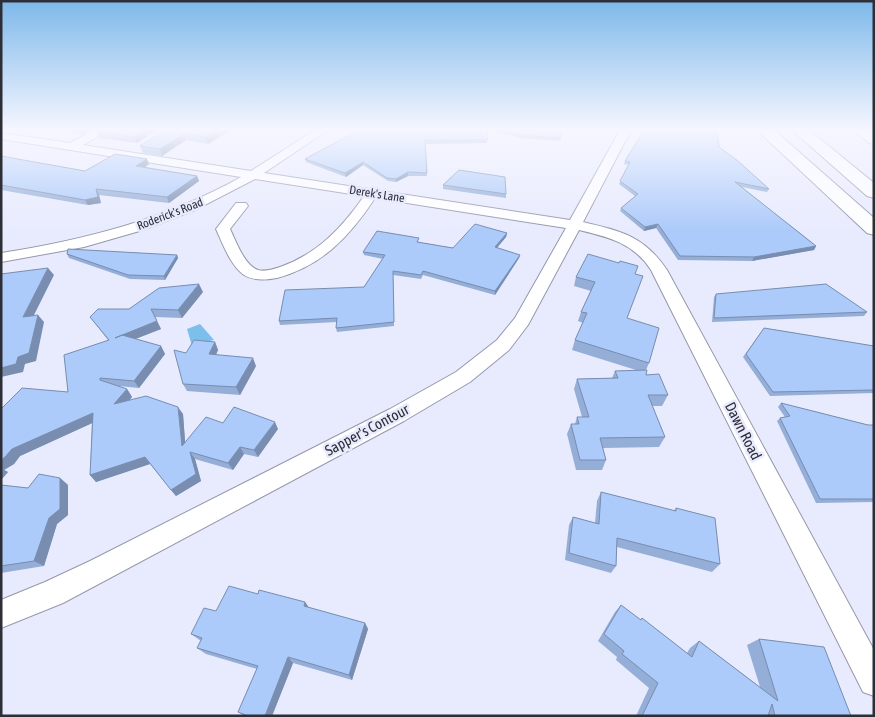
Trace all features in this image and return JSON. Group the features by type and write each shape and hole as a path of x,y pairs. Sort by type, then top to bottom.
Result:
{"highway":[{"path":"801,163 874,229"},
{"path":"840,163 873,190"}],"street":[{"name":"Derek's Lane","path":"176,163 575,225"},
{"name":"Roderick's Road","path":"1,258 68,246 153,221 214,196 270,163"},
{"name":"Sapper's Contour","path":"1,614 53,593 98,570 397,415 463,377 503,345 522,321 608,163"},
{"path":"241,206 223,229 244,266 251,272 271,275 308,262 327,249 346,230 372,193"},
{"name":"Dawn Road","path":"575,225 630,241 647,252 655,262 874,681"}],"water":[{"path":"200,324 214,340 192,346 187,329"}],"building":[{"path":"1,163 43,163 85,171 98,163 140,163 136,166 197,176 167,197 96,189 98,197 85,200 1,185"},
{"path":"318,163 361,163 345,173"},
{"path":"365,163 426,163 427,173 408,172 396,179 387,178"},
{"path":"629,163 741,163 769,189 735,182 816,246 754,257 680,256 658,224 645,227 621,208 638,194 620,181"},
{"path":"459,170 505,177 506,194 443,185"},
{"path":"475,224 507,233 495,247 520,255 495,291 423,271 421,275 393,271 394,322 336,328 337,318 279,321 285,290 364,287 385,255 363,252 377,231 419,238 417,242 453,248"},
{"path":"68,249 177,255 164,276 128,275 67,254"},
{"path":"588,254 619,263 620,261 638,266 635,274 643,276 627,318 659,328 649,363 575,340 587,313 581,312 595,282 576,277"},
{"path":"48,268 23,317 38,315 29,353 18,357 16,364 1,368 1,274"},
{"path":"199,284 178,310 151,309 157,321 122,335 161,346 134,381 100,378 100,380 127,389 114,404 146,396 178,407 182,446 206,417 223,423 234,407 275,422 254,450 240,447 228,463 190,452 196,474 171,490 145,457 90,475 93,413 12,449 1,460 1,409 22,388 68,392 64,355 109,340 90,317 98,309 129,309 159,288"},
{"path":"826,284 867,312 714,318 716,294"},
{"path":"764,328 874,346 874,390 773,392 746,354"},
{"path":"194,340 215,342 209,354 253,358 236,387 183,384 174,350 186,353"},
{"path":"647,370 646,375 659,374 668,395 648,395 665,437 600,438 606,460 580,460 571,424 579,424 577,417 589,417 577,379 618,378 615,371"},
{"path":"781,403 874,425 874,499 820,499 780,418 790,416"},
{"path":"39,474 60,478 60,509 49,518 34,561 1,566 1,485 28,488"},
{"path":"601,492 676,511 676,508 715,518 720,564 617,538 616,566 569,553 573,517 599,524"},
{"path":"229,586 258,594 259,590 305,602 304,606 365,623 349,675 288,657 265,716 248,716 238,712 258,666 197,648 202,638 191,634 204,608 216,611"},
{"path":"621,605 641,620 642,618 692,657 699,641 778,701 759,639 824,647 851,716 775,716 772,704 768,716 642,716 658,683 622,654 624,651 604,634"}]}
